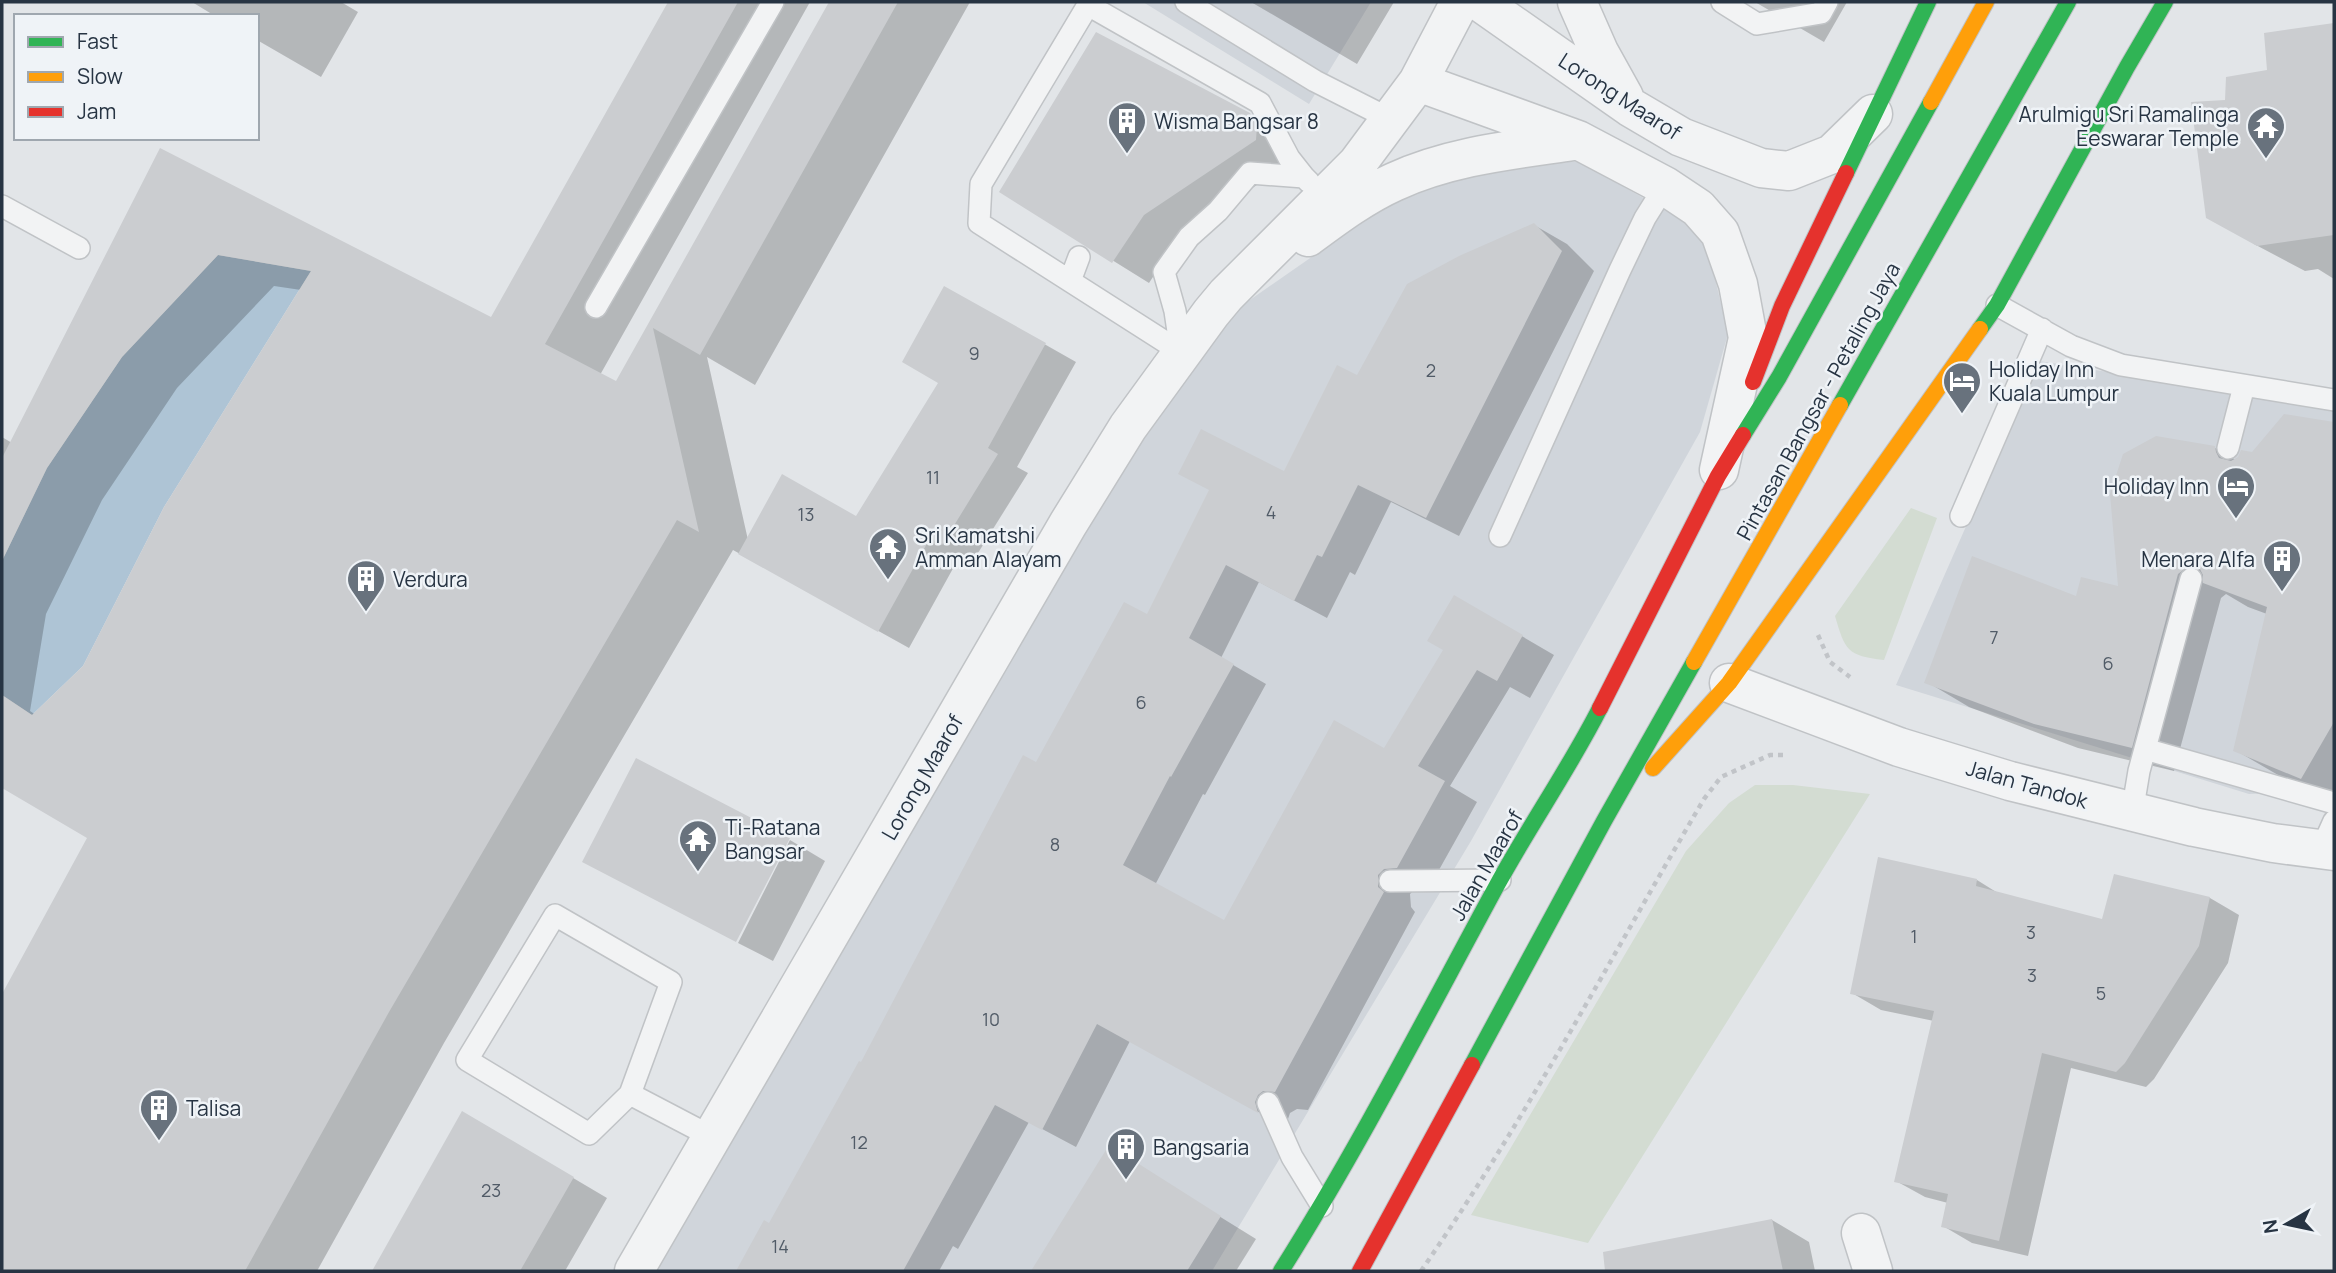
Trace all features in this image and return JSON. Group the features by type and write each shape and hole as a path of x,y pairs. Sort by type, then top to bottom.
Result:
{"main road":[{"path":"1718,475 1782,306 1928,2"},
{"path":"1718,475 1779,377 1986,2"},
{"name":"Pintasan Bangsar - Petaling Jaya","path":"1604,821 2068,2"},
{"path":"1360,1271 1604,821 1729,683 1997,304 2165,2"},
{"name":"Jalan Maarof","path":"1281,1271 1322,1206 1500,880 1584,739 1718,475"}],"street":[{"name":"Lorong Maarof","path":"634,1271 1068,524 1128,427 1181,352 1314,186 1357,164 1418,82 1460,2"},
{"name":"Lorong Maarof","path":"1480,2 1630,107 1681,137 1761,168 1789,171 1832,154 1875,112"},
{"path":"1577,2 1630,107"},
{"path":"1418,82 1578,140 1665,186 1698,208 1720,233 1738,284 1748,338 1718,475"},
{"name":"Lorong Maarof","path":"1226,295 1362,200 1393,182 1480,155 1578,140"},
{"name":"Jalan Tandok","path":"1729,683 1899,747 2010,781 2132,813 2247,838 2330,841"},
{"path":"1861,1233 1873,1271"}],"lane":[{"path":"596,307 773,2"},
{"path":"1186,2 1315,81 1390,120"},
{"path":"1722,2 1757,24 1821,13 1827,2"},
{"path":"1181,352 979,223 981,184 1088,5 1260,103 1289,158 1314,186"},
{"path":"1181,352 1175,311 1164,272 1189,237 1218,211 1251,173 1314,186"},
{"path":"1500,536 1615,281 1645,218 1665,186"},
{"path":"2,206 79,248"},
{"path":"1070,281 1079,257"},
{"path":"1997,304 2071,346 2121,365 2334,400"},
{"path":"1961,516 2042,329"},
{"path":"2228,448 2244,386"},
{"path":"2132,813 2145,749 2191,579"},
{"path":"2145,749 2334,803"},
{"path":"1390,881 1500,880"},
{"path":"555,915 671,982 630,1094 589,1134 467,1060 555,915"},
{"path":"630,1094 713,1138"},
{"path":"1268,1103 1292,1157 1322,1206"}],"path":[{"path":"1813,624 1830,662 1856,681"},
{"path":"1420,1271 1454,1223 1531,1096 1704,799 1721,776 1770,755 1790,755"}],"shaded area":[{"path":"1143,2 1371,2 1309,104"},
{"path":"1578,161 1684,221 1707,244 1728,334 1700,432 1471,841 1212,1271 655,1271 821,989 1052,585 1145,436 1237,309 1392,201 1470,173"},
{"path":"2039,361 2334,408 2334,791 2249,794 1896,685"},
{"path":"1911,508 1937,518 1884,660 1862,656 1845,644 1835,616"},
{"path":"1755,785 1793,785 1870,794 1588,1243 1471,1215 1686,851 1729,803"}],"water":[{"path":"218,255 311,271 164,507 83,666 32,715 2,695 2,561 47,468 122,357"}],"building":[{"name":"Verdura","path":"668,2 738,2 545,344 616,381 829,2 898,2 700,355 653,328 699,532 677,520 389,1012 245,1271 2,1271 2,994 87,838 2,788 2,695 32,715 83,666 164,507 311,271 218,255 122,357 47,468 2,561 2,458 160,148 491,317"},
{"name":"Arulmigu Sri Ramalinga Eeswarar Temple","path":"2334,23 2334,235 2257,246 2206,218 2191,102 2225,100 2226,77 2267,70 2264,33"},
{"name":"Wisma Bangsar 8","path":"1096,32 1250,113 1257,126 1256,140 1144,215 1112,263 999,192"},
{"path":"1534,223 1562,251 1426,518 1358,485 1322,557 1317,555 1294,601 1226,565 1189,638 1234,664 1123,865 1224,920 1334,720 1384,748 1443,650 1427,641 1454,595 1523,635 1497,681 1477,670 1418,766 1445,781 1397,868 1384,869 1378,875 1378,887 1384,892 1275,1092 1263,1091 1258,1095 1255,1102 1258,1113 1097,1024 1042,1130 995,1105 903,1271 736,1271 764,1220 769,1223 859,1061 861,1062 1023,755 1036,762 1124,602 1147,614 1209,490 1178,474 1201,429 1284,471 1337,365 1357,375 1407,284 1459,256"},
{"path":"944,286 1046,343 988,448 998,454 942,545 930,538 878,632 738,554 782,474 856,516 938,383 902,362"},
{"path":"2284,414 2334,422 2334,722 2301,779 2233,751 2267,607 2203,583 2200,569 2194,566 2187,567 2178,574 2132,748 2034,724 1924,683 1972,556 2076,596 2081,577 2118,586 2110,494 2123,454 2156,436 2215,446 2219,458 2231,461 2238,457 2241,450 2252,452"},
{"path":"636,758 790,838 736,942 582,862"},
{"path":"1878,857 1977,879 1976,886 2102,919 2114,874 2210,897 2199,946 2125,1063 2116,1072 2042,1053 1999,1241 1941,1227 1948,1194 1894,1182 1934,1011 1850,994"},
{"path":"462,1111 574,1177 520,1271 372,1271"},
{"name":"Bangsaria","path":"1109,1145 1221,1216 1187,1271 1031,1271"},
{"path":"1772,1219 1783,1271 1605,1271 1603,1252"}],"traffic: fast":[{"path":"1846,173 1928,2"},
{"path":"1840,405 2068,2"},
{"path":"1980,329 1997,305 2165,2"},
{"path":"1743,435 1779,377 1931,102"},
{"path":"1472,1065 1604,821 1694,662"},
{"path":"1281,1271 1365,1129 1509,864 1600,708"}],"traffic: slow":[{"path":"1931,102 1986,2"},
{"path":"1653,768 1729,683 1980,329"},
{"path":"1694,662 1840,405"}],"traffic: jam":[{"path":"1753,382 1782,306 1846,173"},
{"path":"1600,708 1718,476 1743,435"},
{"path":"1360,1271 1472,1065"}],"place":[{"name":"Wisma Bangsar 8","path":"1127,155"},
{"name":"Arulmigu Sri Ramalinga Eeswarar Temple","path":"2266,160"},
{"name":"Holiday Inn Kuala Lumpur","path":"1962,415"},
{"name":"Holiday Inn","path":"2236,520"},
{"name":"Sri Kamatshi Amman Alayam","path":"888,581"},
{"name":"Menara Alfa","path":"2282,593"},
{"name":"Verdura","path":"366,613"},
{"name":"Ti-Ratana Bangsar","path":"698,873"},
{"name":"Talisa","path":"159,1142"},
{"name":"Bangsaria","path":"1126,1181"}]}
